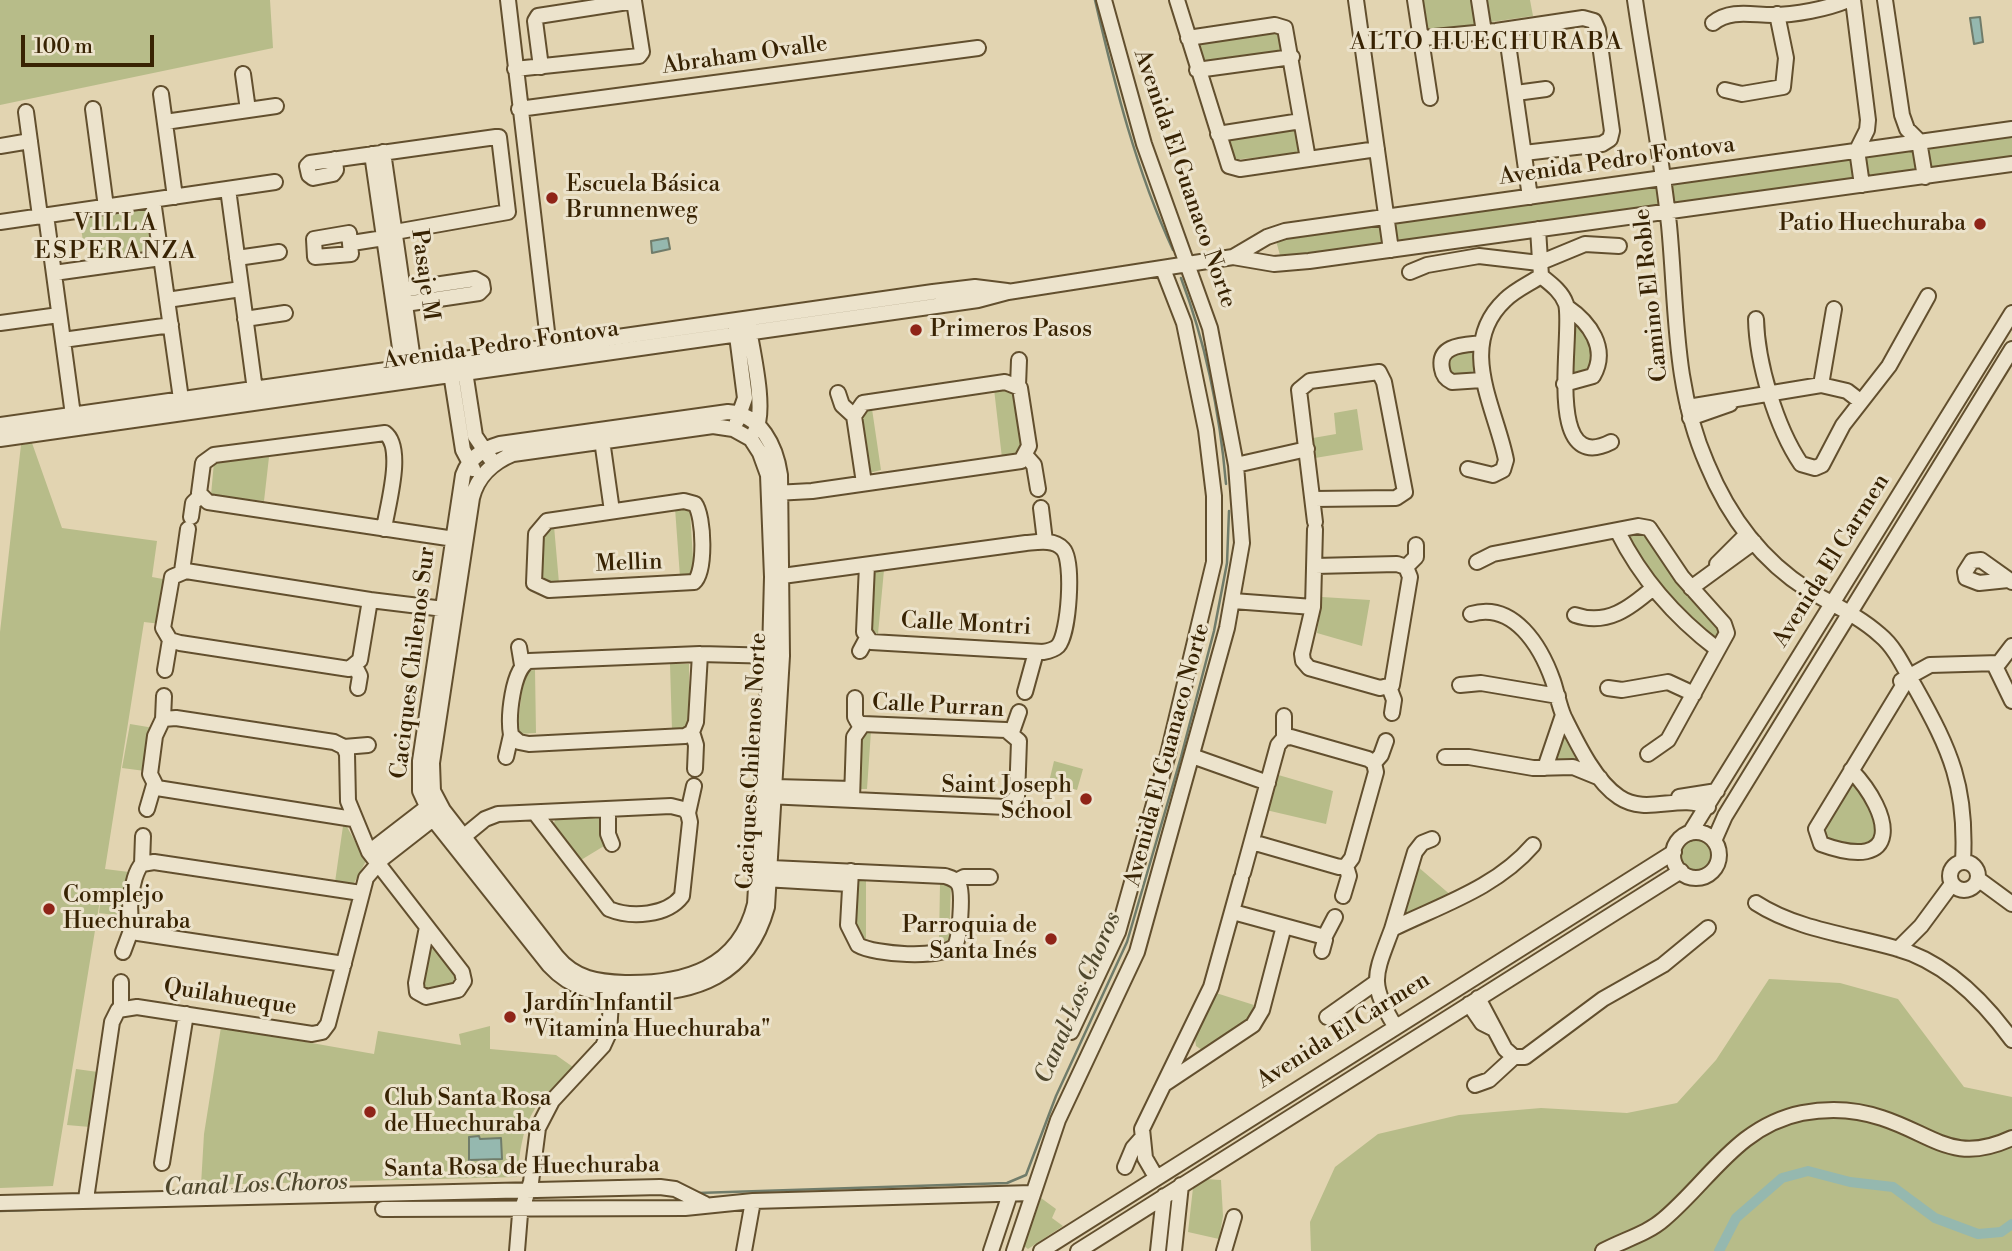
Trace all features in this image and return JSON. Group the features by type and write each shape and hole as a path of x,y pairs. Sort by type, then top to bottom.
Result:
{"street":[{"path":"508,0 550,355"},
{"name":"Avenida El Guanaco Norte","path":"1071,1032 1120,959 1136,912 1214,562 1214,496 1191,306 1189,264 1144,144 1104,0"},
{"path":"1177,0 1226,161 1232,167 1240,169 1377,149"},
{"path":"1356,0 1391,250"},
{"path":"1415,0 1430,98"},
{"path":"1479,0 1484,32"},
{"name":"Camino El Roble","path":"1635,0 1667,212 1674,328 1689,412 1714,481 1750,538 1785,573 1886,640 1912,675 1946,743 1956,770 1962,808 1963,862"},
{"path":"1713,23 1724,16 1751,12 1777,14 1851,0 1868,120 1867,131 1857,150 1862,185"},
{"path":"1885,0 1902,115 1907,129 1919,141 1925,177"},
{"path":"515,69 541,67 639,56 642,52 634,1 538,16 535,21 541,67"},
{"path":"1725,90 1737,94 1783,86 1786,58 1777,14"},
{"path":"1362,44 1507,30 1587,18 1594,21 1598,30 1612,131 1610,139 1602,144 1524,153"},
{"path":"1188,37 1275,25 1285,28 1308,159"},
{"path":"1507,30 1530,197"},
{"name":"Abraham Ovalle","path":"519,109 978,48"},
{"path":"1198,71 1292,57"},
{"path":"243,74 248,110"},
{"path":"1516,93 1546,89"},
{"path":"161,94 175,197"},
{"path":"164,122 276,106"},
{"path":"93,109 106,207"},
{"path":"26,112 54,273 73,415"},
{"path":"1218,134 1301,121"},
{"name":"Avenida Pedro Fontova","path":"1233,257 1272,235 2012,129"},
{"path":"0,146 30,141"},
{"path":"335,159 500,141 509,205 388,229 352,243"},
{"name":"Pasaje M","path":"380,156 409,373"},
{"name":"Avenida Pedro Fontova","path":"0,425 73,415 182,407 255,390 550,355 742,327 962,288 1008,292 1233,257 1274,264 2012,164"},
{"path":"0,222 275,182"},
{"path":"228,189 255,390"},
{"path":"153,200 182,407"},
{"path":"1534,230 1532,251 1540,269 1560,293 1567,307 1593,330 1597,361 1595,372 1591,378 1564,384"},
{"path":"1272,235 1268,246 1274,264"},
{"path":"1468,469 1493,475 1500,472 1505,465 1497,422 1482,380 1482,342 1498,307 1540,269 1585,244 1619,246"},
{"path":"237,258 279,252"},
{"path":"1410,272 1427,265 1486,255 1540,269"},
{"path":"54,273 161,258"},
{"name":"Avenida El Guanaco Norte","path":"1014,1251 1032,1193 1191,761 1234,597 1242,543 1240,498 1215,345 1191,306 1163,269"},
{"path":"167,300 241,289"},
{"path":"1756,319 1757,345 1792,449 1801,464 1811,469 1822,465 1843,425 1889,366 1928,296"},
{"path":"1567,307 1564,384 1576,439 1582,446 1592,448 1611,442"},
{"path":"1821,385 1834,309"},
{"path":"245,319 285,313"},
{"name":"Avenida El Carmen","path":"1690,833 2012,313"},
{"path":"0,323 60,315"},
{"path":"63,340 171,325"},
{"path":"733,429 746,398 742,327"},
{"name":"Caciques Chilenos Norte","path":"742,327 759,406 754,432"},
{"path":"1482,342 1452,347 1443,355 1441,364 1443,374 1452,382 1482,380"},
{"name":"Avenida El Carmen","path":"1714,841 1726,816 2012,349"},
{"path":"776,493 1018,462 1026,456 1029,446 1022,395 1018,386 1019,360"},
{"path":"458,368 475,436 483,451 495,464 520,452 601,435 722,412 741,414"},
{"name":"Caciques Chilenos Sur","path":"458,368 468,464 463,475 459,540"},
{"path":"1314,499 1396,498 1403,495 1406,484 1381,374 1370,371 1310,381 1300,387 1298,397 1314,499 1315,526 1314,607 1303,661 1312,670 1380,688 1389,687 1394,681 1403,627 1410,577 1406,567"},
{"name":"Avenida Pedro Fontova","path":"0,439 182,407 409,373"},
{"path":"864,483 854,416 860,405 1006,382 1018,386"},
{"path":"1689,412 1821,385 1847,391 1860,401"},
{"path":"838,393 842,405 854,416"},
{"name":"Caciques Chilenos Norte","path":"612,988 663,994 726,970 749,947 764,918 776,656 776,493 754,432 741,414"},
{"path":"482,477 468,464 483,451 500,444 713,426 754,432"},
{"path":"182,571 193,503 200,496 202,467 211,456 381,432 390,438 395,453 384,529"},
{"path":"601,435 611,511"},
{"path":"1235,460 1307,449"},
{"path":"1026,456 1034,465 1038,489"},
{"name":"Caciques Chilenos Sur","path":"495,464 482,477 473,492 459,540 419,769 419,787 430,813 457,841 559,976 582,989 612,988"},
{"path":"200,496 208,502 459,540"},
{"path":"1214,496 1240,498"},
{"name":"Mellin","path":"684,501 695,504 700,517 702,566 698,579 684,585 549,590 536,586 533,573 536,534 541,524 552,519 611,511 684,501"},
{"path":"778,577 1045,541 1041,508"},
{"path":"1477,562 1488,555 1639,526 1649,528 1691,588 1726,627 1726,635 1668,740 1648,754"},
{"path":"1618,532 1653,589 1682,620 1717,649"},
{"path":"1691,588 1750,538"},
{"name":"Calle Montri","path":"867,565 864,645 877,643 1052,651 1061,642 1069,591 1066,552 1056,544 1045,541"},
{"path":"1406,567 1416,556 1416,545"},
{"path":"1315,566 1396,564 1406,567"},
{"path":"369,603 361,656 355,666 344,669 170,640 165,635 163,624 172,577 182,571 369,603 446,612"},
{"path":"1575,615 1593,619 1613,616 1653,589"},
{"path":"1234,597 1314,607"},
{"path":"1471,614 1483,611 1500,614 1524,629 1546,663 1563,715 1601,779 1614,793 1632,803 1648,806 1695,802 1707,807"},
{"name":"Caciques Chilenos Sur","path":"446,612 431,780 438,802 457,841"},
{"path":"165,670 170,640"},
{"path":"1851,770 1872,792 1878,807 1882,839 1880,846 1872,851 1825,846 1816,836 1817,826 1885,711 1891,691 1912,675 1928,674 1948,666 1994,664 2002,660 2012,646"},
{"path":"506,757 511,735 516,676 522,665 519,647"},
{"path":"1025,692 1036,652"},
{"path":"522,665 533,661 700,654 776,656"},
{"path":"695,769 695,741 692,732 696,722 700,654"},
{"path":"1994,664 2012,701"},
{"path":"355,666 360,676 358,688"},
{"path":"1608,688 1622,690 1668,682 1694,694"},
{"path":"1460,685 1481,683 1558,696"},
{"path":"1389,687 1394,700 1392,713"},
{"path":"147,809 154,785 150,774 155,736 163,719 164,696"},
{"path":"855,698 855,717 860,726"},
{"path":"1012,732 1018,712"},
{"path":"1545,768 1563,715"},
{"path":"1284,716 1284,738"},
{"path":"163,719 203,722 334,742 344,747 368,746"},
{"name":"Calle Purran","path":"771,793 852,794 1010,806 1017,797 1019,744 1012,732 873,722 860,726 853,737 852,794"},
{"path":"511,735 519,742 529,744 681,737 692,732"},
{"path":"1160,1175 1142,1143 1144,1123 1210,987 1278,744 1284,738 1292,737 1368,758 1374,763 1376,772 1351,861 1346,866 1339,867 1252,842"},
{"path":"1374,763 1381,755 1386,741"},
{"path":"344,747 353,819 372,858 464,975 463,984 458,990 426,997 417,992 416,983 427,928"},
{"path":"1444,757 1469,757 1545,768 1573,767 1601,779"},
{"path":"1191,761 1268,783"},
{"path":"154,785 168,792 353,819"},
{"path":"535,813 607,908 615,911 654,912 674,905 684,890 690,822 688,813 694,786"},
{"path":"1669,803 1685,795 1717,791"},
{"path":"457,841 493,815 676,807 688,813"},
{"path":"608,810 611,844"},
{"path":"372,858 430,813"},
{"path":"1690,833 1705,834 1714,841 1719,857 1712,872 1696,877 1681,871 1675,863 1674,852 1681,839 1690,833"},
{"path":"123,952 132,928 129,918 136,874 142,864 143,836"},
{"path":"1399,1023 1378,995 1375,983 1415,852 1422,843 1432,839"},
{"path":"1392,929 1464,897 1502,873 1533,845"},
{"name":"Avenida El Carmen","path":"1041,1251 1674,852"},
{"name":"Quilahueque","path":"121,1008 137,1007 320,1033 328,1024 372,858"},
{"path":"142,864 154,862 361,893"},
{"path":"1898,949 1921,926 1952,884 1952,868 1963,862 1974,867 1976,883"},
{"path":"1343,896 1349,876 1346,866"},
{"name":"Avenida El Carmen","path":"1078,1251 1681,871"},
{"path":"766,876 945,876 956,881 961,893 958,940 953,949 943,952 883,954 858,945 848,925 851,878"},
{"path":"956,881 964,877 990,877"},
{"path":"1952,884 1962,890 1976,883"},
{"path":"1976,883 2012,904"},
{"path":"1756,903 1818,929 1898,949 1941,970 1964,985 2012,1040"},
{"path":"1233,912 1284,926 1323,945 1335,917"},
{"path":"1165,1083 1248,1030 1257,1020 1284,926"},
{"path":"132,928 143,934 344,964"},
{"path":"1475,1085 1489,1080 1514,1057 1533,1052 1591,1007 1663,965 1708,928"},
{"path":"86,1199 113,1022 121,1008 121,982"},
{"path":"1327,1017 1375,983"},
{"path":"517,1251 523,1206 529,1191 534,1142 540,1121 552,1101 603,1046 609,1032 612,988"},
{"path":"1473,1000 1482,1023 1492,1028 1500,1043 1514,1057"},
{"path":"162,1163 186,1014"},
{"path":"1185,1043 1202,1060"},
{"path":"1603,1251 1638,1236 1664,1220 1750,1134 1798,1114 1840,1110 1868,1114 1959,1150 1983,1149 2012,1138"},
{"path":"1125,1167 1133,1148 1142,1143"},
{"path":"1174,1250 1181,1185"},
{"path":"655,1208 664,1199 660,1186"},
{"name":"Santa Rosa de Huechuraba","path":"0,1203 660,1186 675,1189 705,1204"},
{"name":"Santa Rosa de Huechuraba","path":"383,1209 523,1206 655,1208 753,1201 1032,1193"},
{"path":"991,1251 1010,1194"},
{"path":"1164,1196 1158,1249 1189,1251"},
{"path":"744,1251 753,1201"},
{"path":"1224,1251 1234,1217"},
{"path":"1091,1219 1100,1225 1102,1236"}],"green space":[{"path":"0,0 270,0 273,48 0,105"},
{"path":"1419,0 1473,0 1476,25 1423,33"},
{"path":"1484,0 1530,0 1533,16 1491,22 1487,18"},
{"path":"1282,30 1288,54 1202,66 1194,40"},
{"path":"1296,128 1300,153 1232,160 1228,137"},
{"path":"2012,133 2012,158 1671,204 1667,180"},
{"path":"1658,181 1662,206 1281,259 1275,237"},
{"path":"146,209 153,254 100,262 98,248 84,250 80,219"},
{"path":"1574,323 1589,332 1593,360 1588,373 1570,376"},
{"path":"1475,348 1477,374 1465,378 1449,374 1448,353"},
{"path":"1009,386 1018,396 1025,450 1018,455 1002,458 994,389"},
{"path":"872,409 881,470 869,473 860,418 865,410"},
{"path":"1357,409 1363,450 1315,458 1313,438 1336,434 1334,413"},
{"name":"Complejo Huechuraba","path":"32,443 62,528 157,541 152,577 168,580 161,624 144,622 105,869 129,872 122,916 99,913 101,894 53,1186 0,1188 0,632 21,445"},
{"path":"269,457 264,501 211,495 214,462"},
{"path":"675,508 690,511 694,575 680,577"},
{"path":"554,526 559,583 544,583 537,577 542,532 544,527"},
{"path":"1643,529 1663,563 1724,629 1714,642 1659,590 1622,535"},
{"path":"884,570 878,634 871,629 872,573"},
{"path":"1322,597 1370,600 1362,646 1317,633"},
{"path":"670,664 689,664 689,729 672,730"},
{"path":"535,670 536,733 517,734 524,671"},
{"path":"130,724 154,728 145,771 122,768"},
{"path":"1561,727 1581,764 1552,759"},
{"path":"862,730 871,731 867,789 858,789"},
{"path":"1054,761 1083,769 1077,790 1049,782"},
{"path":"1275,774 1333,791 1326,824 1266,810"},
{"path":"1852,781 1861,786 1876,826 1876,840 1844,845 1825,839 1823,830"},
{"path":"602,816 604,846 581,860 553,825 556,818"},
{"path":"343,826 347,827 366,861 353,885 335,882"},
{"path":"1696,838 1708,843 1713,855 1708,867 1696,872 1684,867 1679,855 1684,843"},
{"path":"1417,866 1453,897 1403,918"},
{"path":"866,880 866,940 857,929 857,881"},
{"path":"940,884 951,885 949,941 939,941"},
{"path":"435,948 457,978 456,984 424,990 421,986 431,949"},
{"path":"1769,979 1840,983 1898,999 1964,1087 2012,1097 2012,1251 1311,1251 1310,1222 1335,1167 1378,1134 1459,1115 1541,1108 1627,1113 1677,1103 1716,1060"},
{"path":"1216,993 1254,1005 1248,1020 1202,1050 1196,1046 1195,1038"},
{"name":"Club Santa Rosa de Huechuraba","path":"490,1026 490,1049 556,1055 573,1067 538,1104 526,1126 517,1177 201,1185 204,1134 221,1027 374,1054 378,1031 461,1045 459,1034"},
{"path":"76,1069 98,1072 90,1127 67,1125"},
{"path":"1206,1179 1221,1180 1223,1216 1219,1239 1188,1232 1193,1188"},
{"path":"1041,1198 1056,1209 1052,1218 1063,1226 1028,1249 1024,1246"}],"water":[{"path":"1980,17 1983,42 1974,44 1970,18"},
{"path":"668,238 670,249 652,253 651,241"},
{"path":"479,1136 480,1139 501,1138 502,1159 469,1160 469,1137"}],"waterway":[{"name":"Canal Los Choros","path":"1095,0 1137,158 1173,250"},
{"name":"Canal Los Choros","path":"1181,278 1198,328 1211,380 1226,484"},
{"name":"Canal Los Choros","path":"698,1193 1007,1183 1026,1175 1056,1096 1127,942 1181,757 1214,631 1227,563 1229,511"},
{"path":"1719,1251 1736,1218 1782,1178 1808,1171 1850,1182 1893,1187 1935,1218 1978,1234 2001,1232 2012,1224"},
{"name":"Canal Los Choros","path":"0,1211 189,1205"}],"place":[{"name":"Escuela Básica Brunnenweg","path":"552,198"},
{"name":"Patio Huechuraba","path":"1980,224"},
{"name":"Primeros Pasos","path":"916,330"},
{"name":"Saint Joseph School","path":"1086,799"},
{"name":"Complejo Huechuraba","path":"49,909"},
{"name":"Parroquia de Santa Inés","path":"1051,939"},
{"name":"Jardín Infantil \"Vitamina Huechuraba\"","path":"510,1017"},
{"name":"Club Santa Rosa de Huechuraba","path":"370,1112"}],"district":[{"name":"ALTO HUECHURABA","path":"1487,43"},
{"name":"VILLA ESPERANZA","path":"116,238"}]}
